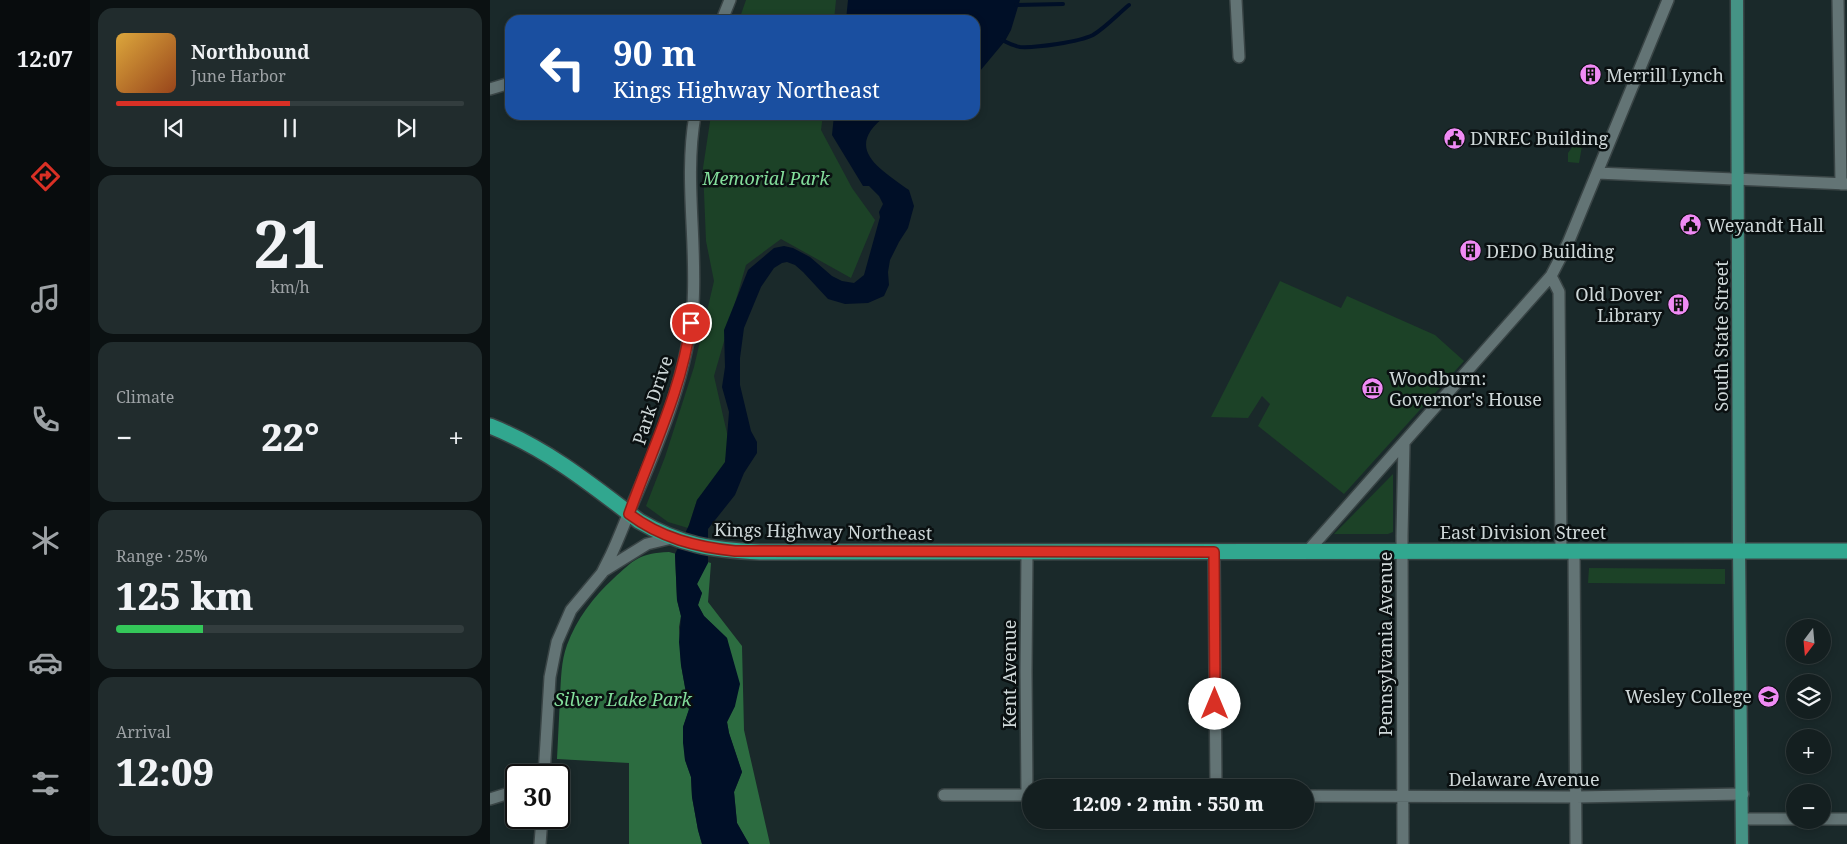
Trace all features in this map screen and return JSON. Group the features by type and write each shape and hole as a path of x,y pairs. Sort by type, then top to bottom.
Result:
{"highway":[{"path":"490,426 552,456 629,514"},
{"name":"Kings Highway Northeast","path":"629,514 654,530 672,538 702,547 723,550 760,552 1308,552"},
{"name":"East Division Street","path":"1308,552 1847,551"}],"main road":[{"name":"South State Street","path":"1738,0 1739,551 1742,844"}],"street":[{"path":"724,15 730,0"},
{"path":"1236,0 1240,57"},
{"path":"1308,552 1551,276 1568,243 1668,0"},
{"path":"1597,173 1844,184 1838,0"},
{"path":"490,89 505,84"},
{"name":"Park Drive","path":"629,514 672,402 687,346 693,285 690,162 694,120"},
{"path":"1551,276 1558,292 1568,551 1576,844"},
{"name":"Pennsylvania Avenue","path":"1403,844 1402,551 1404,443"},
{"path":"602,573 629,514"},
{"path":"545,764 550,677 557,642 571,610 602,573 620,560 647,544 672,538"},
{"name":"Kent Avenue","path":"1028,552 1026,670 1029,779"},
{"path":"1214,552 1216,779"},
{"path":"490,799 505,794"},
{"name":"Delaware Avenue","path":"1314,796 1576,797 1742,794"},
{"path":"944,795 1022,795"},
{"path":"1742,819 1786,819"},
{"path":"1831,819 1847,819"},
{"path":"540,844 541,829"}],"green space":[{"path":"746,0 836,0 834,15 741,15"},
{"name":"Memorial Park","path":"710,120 822,120 821,130 852,188 875,220 851,278 781,239 746,265 714,376 729,442 724,467 697,500 688,528 668,522 646,506 665,457 694,367 714,281 706,241 703,168"},
{"path":"1575,143 1582,146 1579,163 1568,162 1568,153"},
{"path":"1280,281 1341,308 1347,296 1435,335 1464,361 1344,494 1258,426 1270,404 1262,396 1248,418 1211,417"},
{"path":"1393,474 1393,532 1388,534 1334,534"},
{"name":"Silver Lake Park","path":"669,552 711,563 708,602 742,646 744,730 770,844 749,844 737,823 734,792 742,772 727,722 735,706 727,638 704,616 698,605 702,593 697,584 707,563 675,555 677,600 681,616 679,627 681,665 689,710 683,727 685,760 691,777 692,797 702,844 629,844 629,763 557,759 562,664 567,645 575,627 599,593 632,562 651,554"},
{"path":"1589,568 1725,569 1725,584 1588,583"}],"water":[{"path":"848,0 1020,0 1011,30 1005,41 980,71 980,15 846,15"},
{"path":"834,120 882,120 867,138 866,147 870,157 877,165 909,190 914,206 908,228 890,260 888,272 889,285 884,296 868,303 845,304 828,299 795,265 787,262 782,263 774,268 761,287 744,328 740,358 740,385 751,431 757,442 757,453 744,473 735,495 708,529 708,563 697,584 702,593 698,605 704,616 727,638 740,684 735,706 727,722 742,772 734,792 737,823 749,844 702,844 692,797 691,777 685,760 683,743 683,727 689,709 681,665 679,642 681,616 677,600 675,554 689,525 697,500 725,462 729,412 722,387 725,367 724,330 748,270 774,248 784,246 793,248 810,257 832,276 842,281 854,283 864,275 880,217 879,212 883,204 879,196 869,186 863,186 832,135"}],"waterway":[{"path":"1016,5 1063,4"},
{"path":"1002,40 1020,47 1036,47 1086,38 1098,32 1129,5"}],"place":[{"name":"Merrill Lynch","path":"1590,75"},
{"name":"DNREC Building","path":"1454,138"},
{"name":"Weyandt Hall","path":"1691,225"},
{"name":"DEDO Building","path":"1470,251"},
{"name":"Old Dover Library","path":"1678,304"},
{"name":"Woodburn: Governor's House","path":"1373,388"},
{"name":"Wesley College","path":"1768,696"}],"route":[{"path":"691,323 683,363 672,402 629,514 654,530 683,542 702,547 735,551 1214,552 1215,704"}]}
